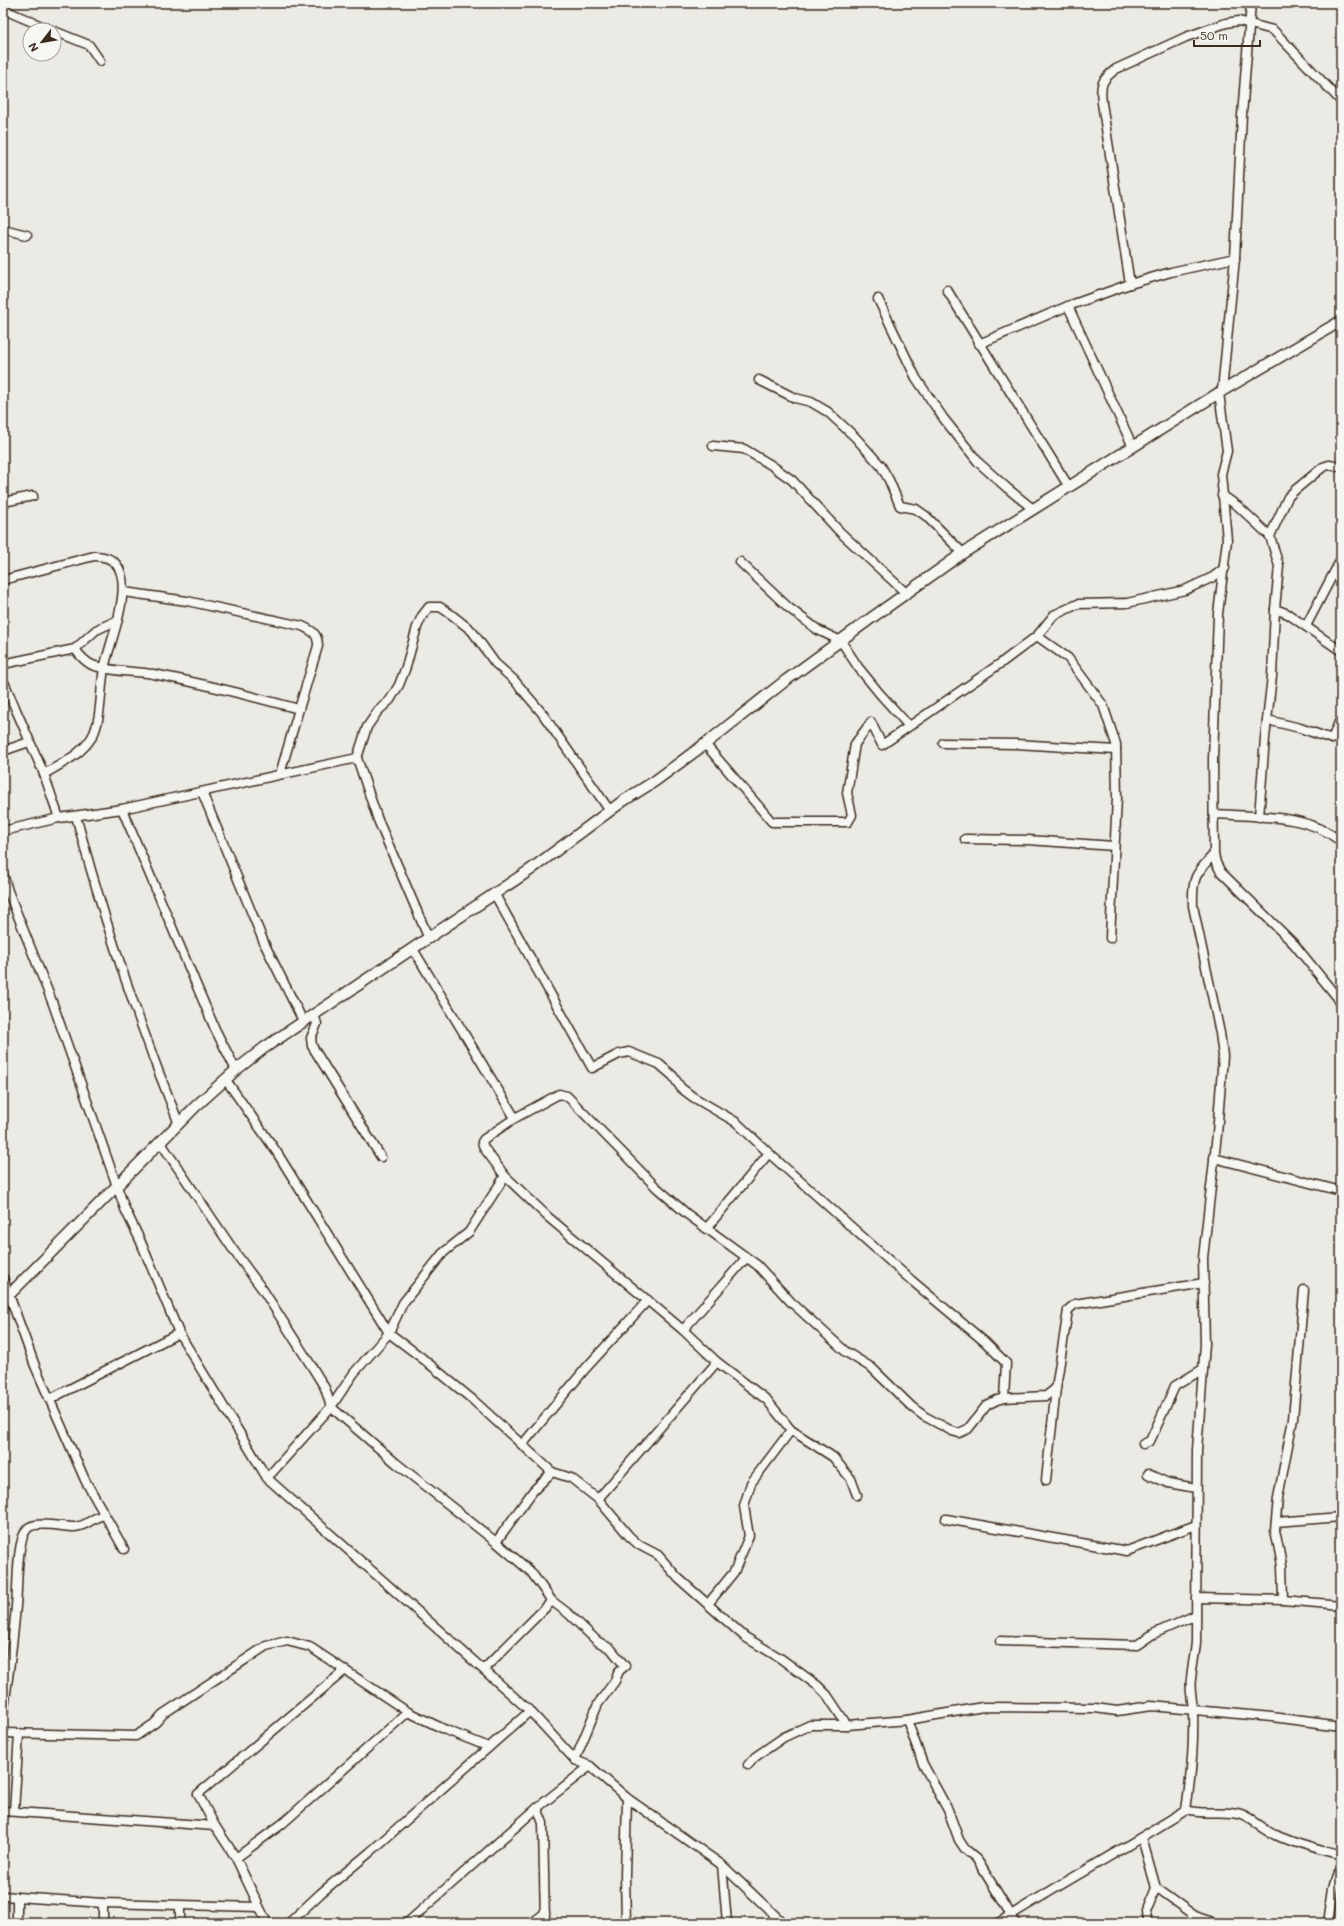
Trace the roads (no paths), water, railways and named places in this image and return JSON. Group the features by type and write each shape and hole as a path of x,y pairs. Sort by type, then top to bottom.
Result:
{"street":[{"path":"1251,3 1242,114 1235,258 1221,392 1227,451 1221,474 1227,540 1225,568 1218,614 1213,760 1214,854 1216,863 1221,872 1294,944 1341,1002"},
{"path":"3,7 9,12 32,22"},
{"path":"1130,284 1110,164 1102,103 1102,84 1108,76 1116,70 1186,37 1226,23 1239,21 1267,27 1277,34 1341,101"},
{"path":"62,34 89,45 100,61"},
{"path":"3,229 27,235"},
{"path":"979,344 1068,306 1130,284 1171,272 1235,258"},
{"path":"947,290 979,344 1069,487"},
{"path":"878,299 916,378 944,419 983,467 1033,509"},
{"path":"1068,306 1133,447"},
{"path":"6,1298 116,1186 236,1070 303,1021 429,939 494,893 530,870 610,810 655,781 785,682 963,553 1221,392 1341,321"},
{"path":"759,380 795,398 811,402 828,412 855,437 881,466 900,506 916,509 926,516 963,553"},
{"path":"713,446 744,449 771,464 792,480 840,532 906,593"},
{"path":"1270,536 1288,497 1295,490 1323,467 1329,464 1341,466"},
{"path":"1222,494 1270,536 1279,566 1275,609 1272,676 1259,817"},
{"path":"3,502 33,496"},
{"path":"3,580 94,556 104,556 116,565 123,578 124,592 118,620 104,668 97,720 92,736 82,749 44,774"},
{"path":"1306,626 1341,559"},
{"path":"740,562 789,608 818,630 841,641 867,678 894,712 908,725"},
{"path":"705,744 772,822 848,822 852,815 847,793 854,744 871,722 882,745 908,725 1001,663 1037,636 1054,615 1078,604 1127,603 1185,590 1213,578 1225,568"},
{"path":"124,592 187,601 302,626 313,631 318,638 318,646 280,774"},
{"path":"429,939 378,820 357,758 367,727 378,711 390,700 399,685 422,616 429,607 440,608 452,615 472,631 495,663 514,680 537,708 610,810"},
{"path":"1275,609 1288,614 1341,651"},
{"path":"3,664 75,649 96,630 118,620"},
{"path":"1037,636 1068,658 1103,705 1116,750 1117,798 1110,938"},
{"path":"75,649 81,659 104,668 151,674 210,686 299,709"},
{"path":"3,680 44,774 59,818"},
{"path":"1267,720 1300,728 1332,739 1339,722 1341,723"},
{"path":"3,750 29,742"},
{"path":"943,743 1016,744 1116,750"},
{"path":"3,831 59,818 122,809 357,758"},
{"path":"202,792 265,945 303,1021"},
{"path":"122,809 215,1029 236,1070"},
{"path":"1214,814 1287,819 1323,829 1341,842"},
{"path":"76,816 107,928 148,1047 179,1124"},
{"path":"965,839 1028,840 1114,846"},
{"path":"1186,1810 1191,1772 1193,1711 1190,1694 1191,1678 1195,1659 1197,1450 1205,1344 1203,1258 1223,1056 1220,1033 1193,906 1192,891 1196,874 1214,854"},
{"path":"4,878 53,1004 116,1186 179,1333 267,1478 530,1711 575,1760 590,1766 627,1798 722,1865 783,1923"},
{"path":"494,893 592,1068 618,1054 630,1052 659,1064 673,1076 681,1088 693,1097 736,1122 911,1280 985,1342 1006,1363 1004,1398"},
{"path":"413,949 515,1118"},
{"path":"314,1014 317,1024 311,1038 312,1046 381,1158"},
{"path":"226,1080 276,1151 389,1333 473,1400 552,1472 571,1478 598,1499 629,1536 639,1545 658,1555 678,1578 745,1637 780,1658 818,1686 827,1695 847,1725"},
{"path":"857,1495 851,1479 833,1457 791,1430 767,1400 717,1362 683,1330 548,1217 505,1176 484,1148 482,1142 484,1139 515,1118 559,1094 567,1096 656,1187 706,1229 762,1270 786,1297 846,1352 872,1368 912,1407 952,1431 959,1433 968,1429 988,1405 1004,1398 1046,1396 1056,1388"},
{"path":"161,1143 234,1251 263,1290 325,1388 331,1406 396,1463 496,1542 531,1572 552,1601 569,1614 597,1642 611,1649 625,1666 619,1671 615,1681 598,1704 575,1760"},
{"path":"706,1229 769,1153"},
{"path":"1214,1158 1341,1191"},
{"path":"267,1478 331,1406 354,1372 389,1333 403,1303 443,1254 469,1232 505,1176"},
{"path":"683,1330 746,1258"},
{"path":"3,1278 6,1298 85,1480 124,1549"},
{"path":"1046,1480 1056,1388 1068,1310 1070,1307 1074,1304 1204,1282"},
{"path":"1283,1600 1282,1565 1275,1530 1278,1498 1293,1419 1304,1290"},
{"path":"522,1445 586,1368 648,1300"},
{"path":"50,1399 179,1333"},
{"path":"598,1499 717,1362"},
{"path":"1143,1444 1150,1441 1175,1386 1203,1369"},
{"path":"708,1604 734,1572 749,1536 744,1506 751,1483 791,1430"},
{"path":"496,1542 533,1491 552,1472"},
{"path":"1148,1474 1168,1483 1196,1488"},
{"path":"3,1715 17,1605 20,1551 27,1528 33,1524 74,1527 85,1525 97,1516 104,1515"},
{"path":"1276,1522 1341,1517"},
{"path":"946,1519 1127,1552 1196,1525"},
{"path":"1196,1598 1283,1600 1341,1605"},
{"path":"484,1669 552,1601"},
{"path":"1000,1641 1137,1645 1153,1634 1196,1615"},
{"path":"3,1734 136,1736 155,1723 163,1714 266,1646 286,1641 310,1647 344,1671 408,1712 446,1730 489,1746"},
{"path":"267,1923 236,1858 215,1826 198,1794 344,1671"},
{"path":"748,1765 755,1757 793,1732 810,1725 847,1725 907,1720 983,1707 1095,1708 1117,1711 1151,1706 1272,1717 1341,1726"},
{"path":"290,1923 321,1892 369,1853 530,1711"},
{"path":"236,1858 282,1824 408,1712"},
{"path":"907,1720 923,1764 948,1810 959,1840 965,1849 976,1858 1016,1923"},
{"path":"14,1811 19,1734"},
{"path":"407,1923 537,1808 590,1766"},
{"path":"626,1923 625,1876 627,1798"},
{"path":"537,1808 543,1823 545,1923"},
{"path":"3,1810 215,1826"},
{"path":"998,1923 1052,1889 1142,1838 1186,1810"},
{"path":"1186,1810 1195,1813 1225,1812 1242,1815 1263,1829 1281,1838 1341,1856"},
{"path":"1142,1838 1156,1888 1146,1912 1146,1923"},
{"path":"722,1865 727,1923"},
{"path":"1329,1923 1334,1888 1341,1867"},
{"path":"1156,1888 1195,1916 1217,1923"},
{"path":"3,1896 103,1903 259,1908"},
{"path":"17,1898 17,1923"},
{"path":"103,1903 103,1923"},
{"path":"180,1906 180,1923"},
{"path":"532,1923 545,1913"}]}
